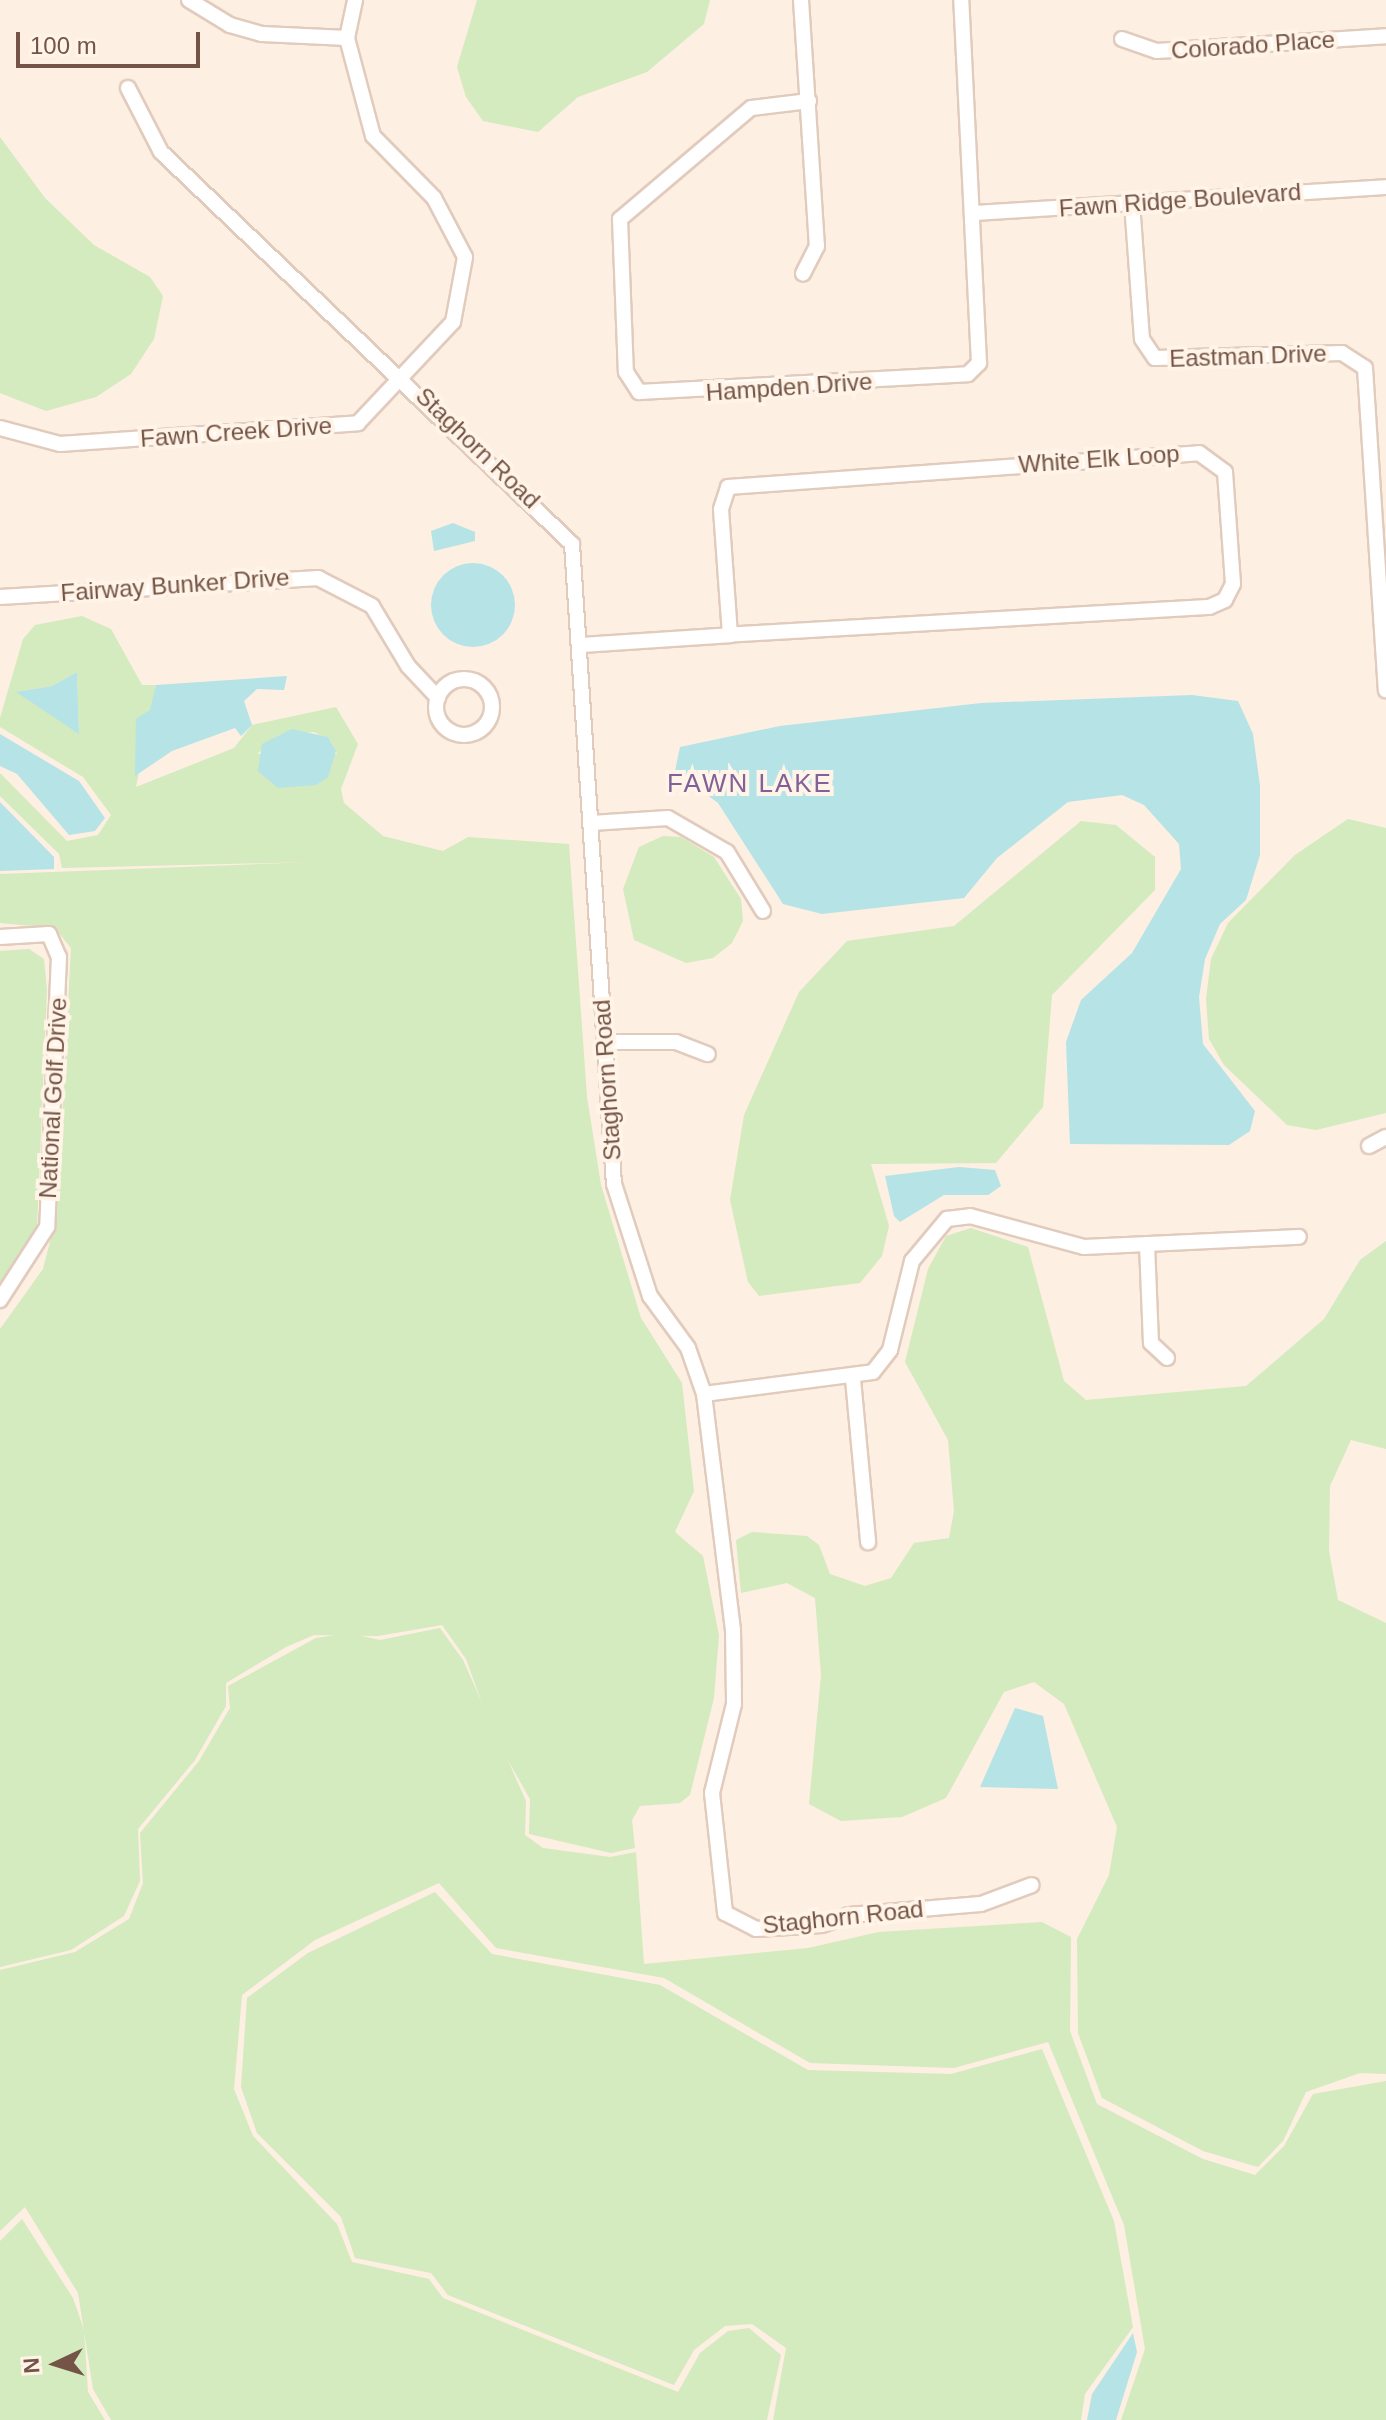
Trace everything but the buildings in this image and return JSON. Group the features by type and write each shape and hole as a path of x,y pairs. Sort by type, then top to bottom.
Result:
{"street":[{"path":"189,0 230,25 262,34 347,38"},
{"name":"Fawn Creek Drive","path":"0,428 60,444 358,423 405,378 453,322 465,257 434,198 373,136 347,38 355,0"},
{"path":"801,0 817,246 803,274"},
{"name":"Hampden Drive","path":"809,101 751,108 620,219 626,372 639,392 968,374 983,349 961,0"},
{"name":"Colorado Place","path":"1122,39 1157,51 1386,36"},
{"name":"Staghorn Road","path":"128,88 161,152 405,378 569,537 581,645 614,1184 650,1296 688,1348 704,1394 736,1672 712,1793 725,1913 756,1929 822,1925 849,1915 981,1904 1032,1885"},
{"name":"Fawn Ridge Boulevard","path":"974,213 1386,187"},
{"name":"Eastman Drive","path":"1132,203 1142,339 1155,358 1342,353 1365,368 1386,690"},
{"name":"White Elk Loop","path":"581,645 1209,607 1225,600 1233,584 1225,472 1199,453 728,487 721,509 730,635"},
{"name":"Fairway Bunker Drive","path":"0,597 318,578 372,606 408,666 438,698"},
{"path":"592,823 668,818 727,852 763,911"},
{"name":"National Golf Drive","path":"0,937 49,934 59,957 47,1227 0,1300"},
{"path":"605,1042 676,1042 708,1054"},
{"path":"1369,1146 1386,1137"},
{"path":"704,1394 853,1379 873,1372 890,1350 912,1261 947,1219 981,1218 1084,1247 1299,1237"},
{"path":"1147,1244 1151,1343 1167,1358"},
{"path":"853,1379 868,1542"}],"green space":[{"path":"477,0 710,0 704,24 647,72 578,97 538,132 483,121 466,97 457,67"},
{"path":"0,137 45,198 94,245 150,277 163,296 154,339 131,374 96,397 46,411 0,393"},
{"path":"82,616 111,629 142,685 156,685 136,787 234,748 252,725 336,707 358,744 341,789 344,803 383,836 443,851 468,837 569,844 587,1097 601,1185 641,1318 682,1383 694,1491 675,1532 703,1556 719,1635 714,1698 690,1795 680,1803 640,1806 632,1820 635,1848 611,1853 529,1834 530,1799 494,1736 466,1659 442,1625 378,1636 314,1635 286,1647 226,1683 226,1706 195,1760 138,1829 140,1881 124,1916 71,1950 0,1967 0,1329 43,1269 57,1214 71,948 55,928 0,923 0,874 313,862 62,868 59,854 0,796 0,773 67,841 98,835 111,815 83,777 0,727 23,639 35,625","holes":["77,672 79,733 17,692 52,686","314,732 330,740 337,754 257,754 280,735"]},
{"path":"1348,819 1386,828 1386,1113 1316,1130 1287,1125 1224,1065 1209,1039 1206,999 1211,959 1228,923 1295,855"},
{"path":"1081,821 1116,825 1155,857 1155,890 1052,995 1043,1107 996,1163 871,1164 889,1226 882,1256 860,1283 759,1296 748,1282 730,1200 744,1115 799,992 847,941 954,926"},
{"path":"663,836 681,837 714,857 741,899 743,921 732,943 713,958 686,963 634,940 623,889 639,847"},
{"path":"29,949 44,959 47,990 37,1228 0,1289 0,951"},
{"path":"971,1228 1028,1247 1064,1381 1086,1400 1246,1386 1324,1319 1360,1260 1386,1241 1386,1449 1351,1440 1330,1486 1329,1551 1338,1600 1386,1623 1386,2074 1360,2073 1306,2092 1283,2141 1258,2167 1203,2151 1102,2098 1078,2033 1077,1939 1109,1875 1117,1827 1064,1704 1034,1682 1004,1692 946,1798 902,1817 841,1821 809,1804 821,1675 815,1598 787,1583 741,1593 736,1540 752,1532 807,1536 819,1545 830,1574 865,1586 891,1578 914,1543 949,1538 954,1511 948,1440 905,1362 928,1269 946,1236"},
{"path":"440,1628 463,1660 526,1801 525,1835 543,1848 610,1857 636,1852 644,1964 808,1948 879,1932 1042,1922 1071,1937 1070,2031 1097,2104 1203,2159 1255,2175 1284,2146 1313,2094 1386,2081 1386,2420 1121,2420 1145,2349 1124,2225 1048,2042 954,2068 810,2063 664,1978 496,1948 439,1883 315,1940 242,1995 234,2089 253,2136 337,2224 352,2262 429,2279 443,2298 678,2392 700,2353 728,2331 749,2328 781,2355 767,2420 111,2420 93,2389 78,2293 25,2207 0,2231 0,1970 75,1952 129,1919 143,1883 140,1833 199,1761 230,1708 228,1686 316,1638 348,1633 380,1640"},
{"path":"435,1892 492,1954 660,1985 808,2070 951,2074 1042,2049 1114,2221 1133,2327 1085,2394 1081,2420 773,2420 786,2348 752,2324 725,2326 694,2350 674,2385 448,2295 431,2273 355,2258 341,2217 257,2133 241,2087 247,1998 308,1953"},
{"path":"22,2219 73,2298 84,2330 88,2392 105,2420 0,2420 0,2241"}],"water":[{"path":"453,523 475,532 475,541 434,551 431,531"},
{"path":"465,563 481,563 497,570 508,581 515,605 512,621 503,635 481,647 465,647 449,640 438,629 431,613 431,597 438,581 449,570"},
{"path":"77,672 79,734 16,692 52,686"},
{"path":"287,676 284,690 257,689 244,701 252,725 241,736 235,728 172,751 135,776 136,719 150,710 156,685"},
{"path":"1192,695 1238,701 1253,734 1260,786 1260,855 1246,900 1220,924 1205,959 1199,997 1203,1044 1255,1111 1250,1131 1229,1145 1070,1144 1066,1042 1081,1000 1132,953 1181,869 1179,844 1144,805 1122,795 1068,802 997,858 964,898 822,914 783,904 718,803 675,771 680,747 780,726 981,703"},
{"path":"292,729 328,737 336,751 328,777 316,785 278,788 258,771 262,744"},
{"path":"0,734 79,781 105,818 95,831 69,835 17,774 0,766"},
{"path":"0,802 54,857 54,869 0,871"},
{"path":"959,1167 995,1170 1001,1186 988,1195 944,1195 900,1222 894,1216 885,1176"},
{"path":"1015,1708 1043,1716 1058,1789 980,1787"},
{"path":"1133,2333 1137,2352 1116,2420 1087,2420 1092,2394"}],"district":[{"name":"FAWN LAKE","path":"750,784"}]}
